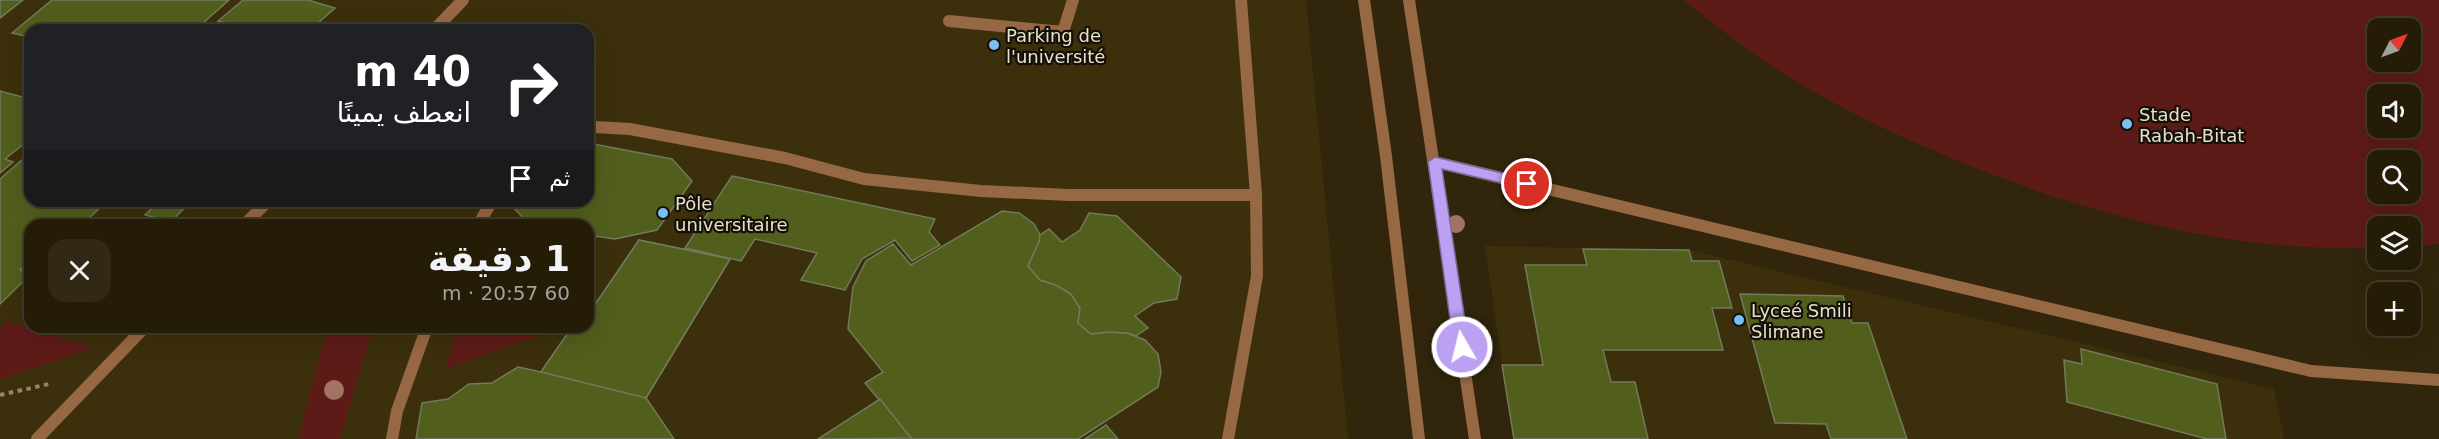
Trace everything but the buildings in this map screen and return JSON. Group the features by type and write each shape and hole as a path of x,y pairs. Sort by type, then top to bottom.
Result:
{"street":[{"path":"440,24 463,0"},
{"path":"949,21 1063,32 1073,0"},
{"path":"1228,439 1257,276 1256,195 1241,0"},
{"path":"1364,0 1386,156 1419,439"},
{"path":"1409,0 1475,439"},
{"path":"594,126 674,136 784,158 864,179 981,191 1069,195 1256,195"},
{"path":"1435,162 2311,371 2439,380"},
{"path":"250,219 262,207"},
{"path":"37,439 139,333"},
{"path":"392,439 397,411 425,333"}],"shaded area":[{"name":"Pôle universitaire","path":"0,0 1306,0 1348,439 0,439"},
{"name":"Stade Rabah-Bitat","path":"1684,0 2439,0 2439,244 2421,246 2421,216 2367,216 2367,248 2323,248 2219,237 2167,228 2117,215 2016,183 1899,135 1812,90 1736,41"},
{"name":"Lyceé Smili Slimane","path":"1485,246 1689,250 2274,389 2284,439 1513,439"},
{"path":"7,321 24,326 24,333 46,333 94,348 0,379 0,328"},
{"path":"326,333 371,333 340,439 300,439 305,410"},
{"path":"456,333 545,333 445,369"}],"place":[{"name":"Parking de l'université","path":"994,45"},
{"name":"Stade Rabah-Bitat","path":"2127,124"},
{"name":"Pôle universitaire","path":"663,213"},
{"name":"Lyceé Smili Slimane","path":"1739,320"}],"route":[{"path":"1462,347 1435,162 1527,184"}]}
